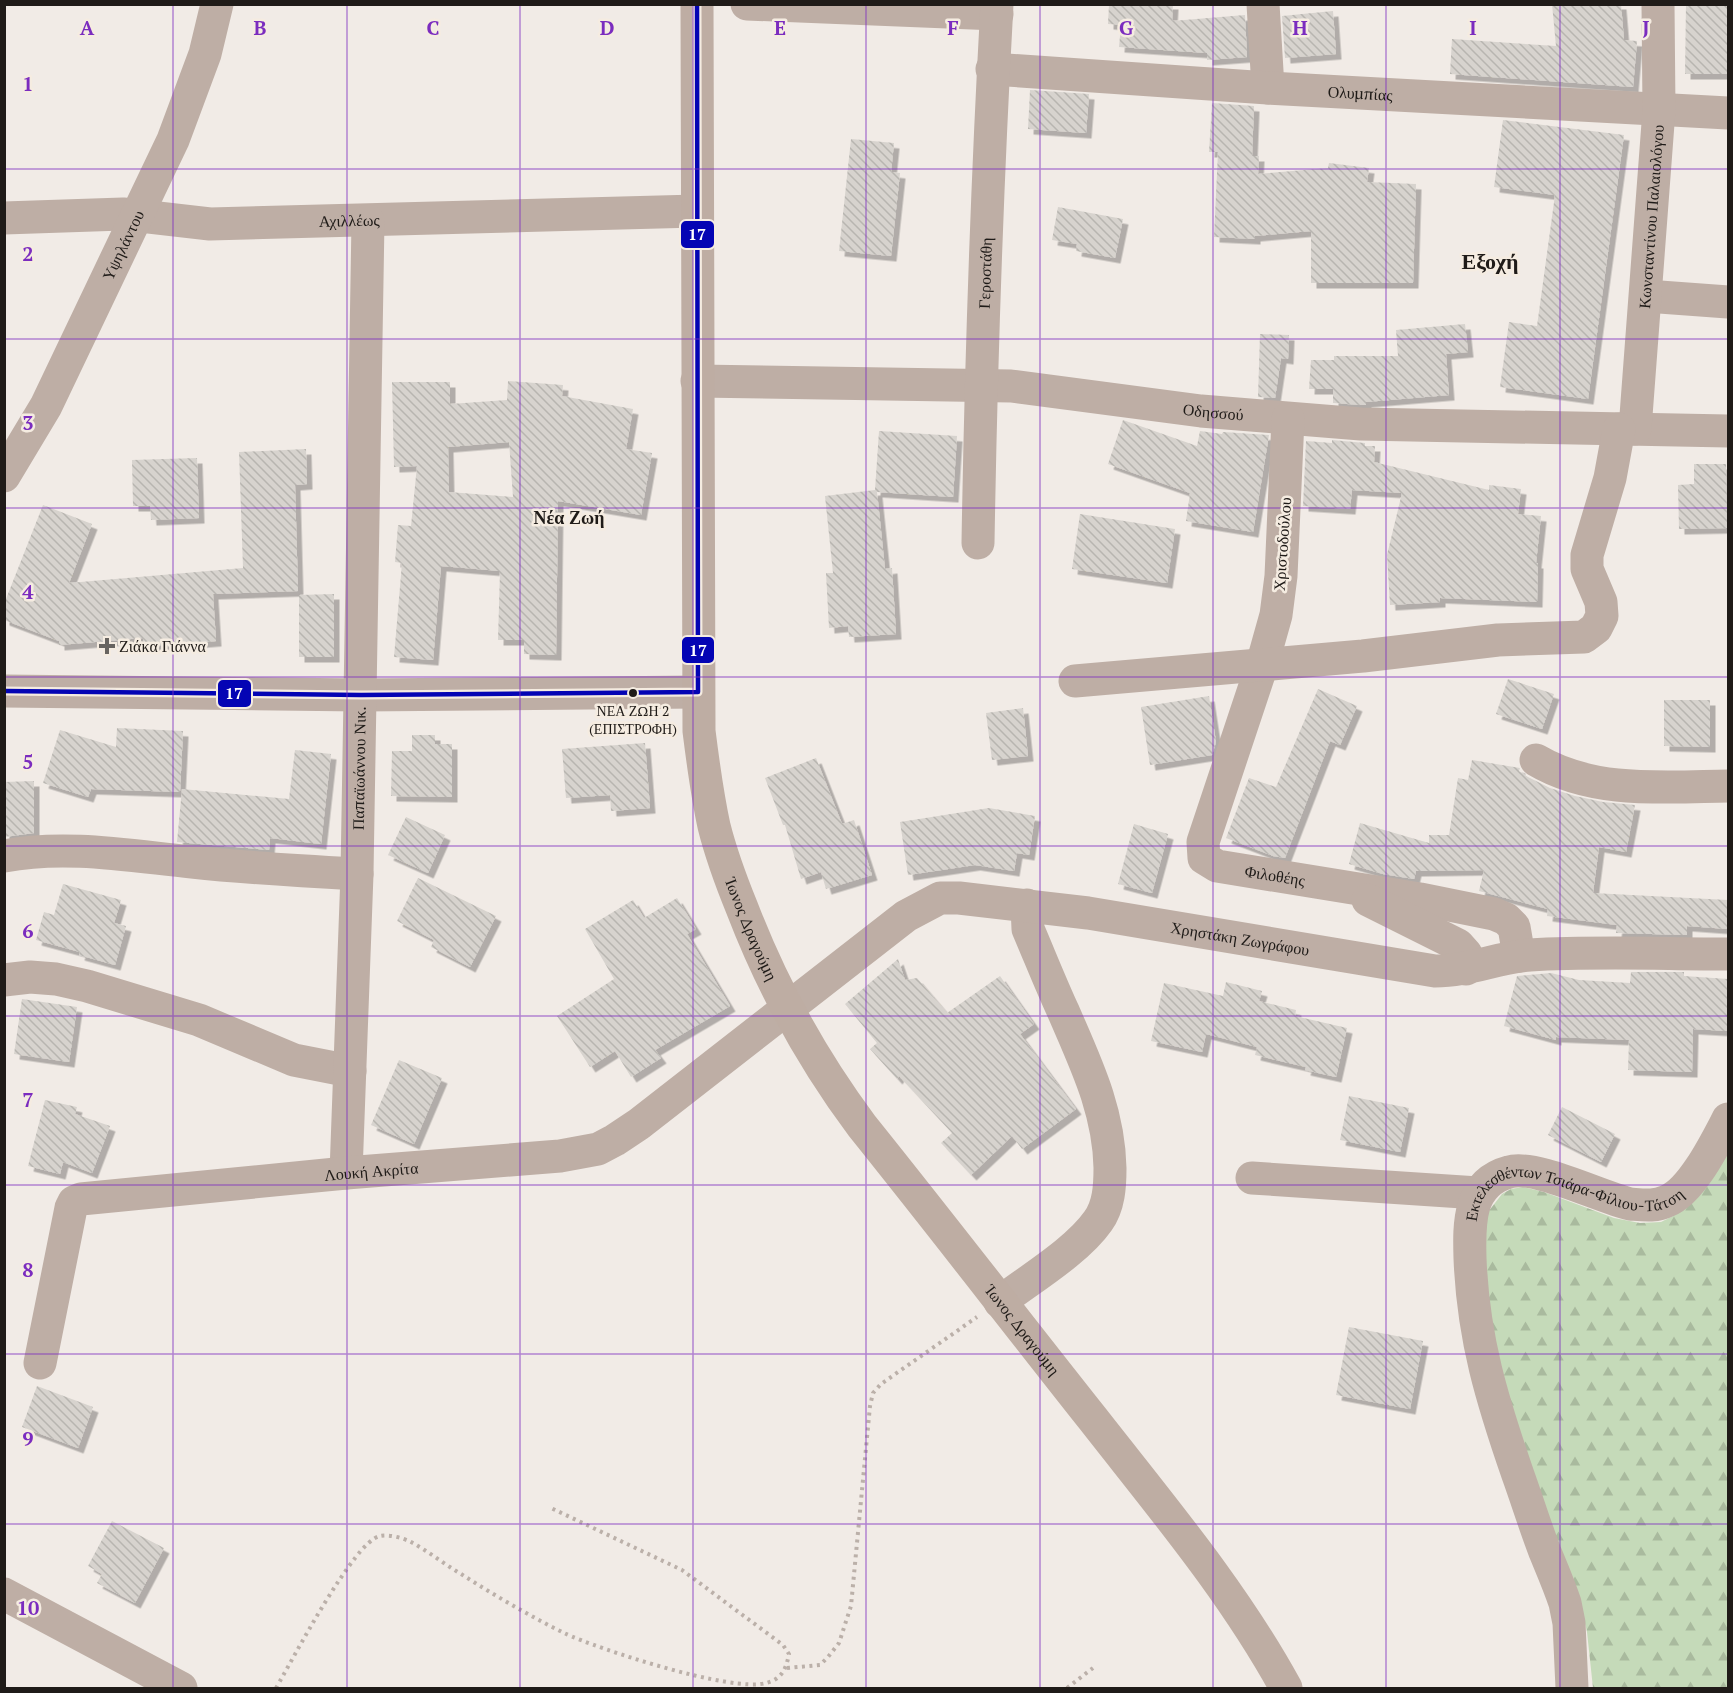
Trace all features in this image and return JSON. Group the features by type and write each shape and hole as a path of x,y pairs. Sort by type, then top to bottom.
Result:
{"main road":[{"name":"Ίωνος Δραγούμη","path":"697,4 698,692 703,764 715,828 732,884 753,936 787,1008 822,1070 841,1098 1227,1593 1259,1641 1286,1689"}],"street":[{"name":"Υψηλάντου","path":"4,476 46,406 173,140 205,54 217,4"},
{"path":"747,4 997,9"},
{"path":"1263,4 1268,88"},
{"name":"Κωνσταντίνου Παλαιολόγου","path":"1262,665 1374,655 1498,640 1573,639 1590,634 1599,622 1603,609 1587,569 1587,555 1627,429 1646,296 1659,110 1658,4"},
{"name":"Γεροστάθη","path":"978,543 992,69 997,9"},
{"name":"Ολυμπίας","path":"992,69 1268,88 1728,113"},
{"name":"Αχιλλέως","path":"4,218 110,214 210,224 697,211"},
{"name":"Παπαϊωάννου Νικ.","path":"346,1173 357,874 368,221"},
{"path":"1646,296 1728,302"},
{"name":"Οδησσού","path":"697,381 981,385 1022,388 1201,411 1361,424 1728,431"},
{"name":"Χριστοδούλου","path":"1262,665 1273,630 1281,576 1288,419"},
{"path":"1075,681 1262,665"},
{"name":"Φιλοθέης","path":"1262,665 1203,842 1204,858 1217,866 1420,899 1501,916 1511,923 1516,931 1519,956"},
{"path":"4,691 361,695 698,692"},
{"path":"1536,760 1562,773 1588,781 1623,786 1728,786"},
{"path":"4,856 42,852 81,852 229,866 357,874"},
{"path":"1365,890 1368,900 1461,948 1466,954 1466,969"},
{"name":"Χρηστάκη Ζωγράφου","path":"787,1008 906,916 931,902 949,897 1088,913 1435,971 1466,969 1497,959 1519,956 1728,954"},
{"path":"1000,1302 1074,1246 1087,1233 1105,1209 1110,1183 1108,1136 1098,1094 1028,929 1027,905"},
{"path":"4,980 30,977 56,979 87,986 199,1020 294,1060 350,1071"},
{"name":"Λουκή Ακρίτα","path":"40,1363 74,1202 81,1199 346,1173 560,1156 598,1149 639,1124 787,1008"},
{"name":"Εκτελεσθέντων Τσιάρα-Φίλιου-Τάτση","path":"1572,1689 1569,1623 1565,1603 1494,1405 1476,1328 1471,1297 1470,1244 1473,1205 1478,1193 1487,1183 1505,1172 1524,1170 1549,1176 1617,1201 1646,1206 1657,1205 1670,1200 1687,1184 1728,1119"},
{"path":"1252,1178 1478,1193"},
{"path":"4,1594 181,1689"}],"path":[{"path":"787,1668 820,1665 839,1643 851,1606 873,1393 892,1376 1000,1302"},
{"path":"276,1689 348,1565 370,1541 380,1536 396,1537 410,1542 460,1574 566,1634 607,1648 694,1676 719,1681 764,1684 777,1678 787,1668 789,1654 783,1645 682,1570 551,1508"},
{"path":"1067,1689 1093,1668"}],"green space":[{"path":"1728,1142 1728,1688 1593,1688 1587,1632 1579,1599 1502,1397 1481,1254 1488,1212 1502,1194 1511,1189 1523,1187 1544,1192 1614,1218 1640,1223 1661,1222 1688,1204"}],"building":[{"path":"1109,4 1173,4 1172,21 1245,15 1247,57 1207,60 1207,53 1119,47 1121,25 1108,24"},
{"path":"1552,4 1621,4 1624,40 1637,41 1633,87 1450,74 1452,39 1556,46"},
{"path":"1686,4 1728,4 1728,74 1685,74"},
{"path":"1333,11 1336,54 1285,58 1282,16"},
{"path":"1030,90 1089,94 1086,133 1028,129"},
{"path":"1212,103 1254,106 1252,156 1259,156 1258,174 1328,168 1329,163 1369,168 1367,182 1416,184 1413,283 1311,283 1311,231 1255,236 1255,239 1214,237 1218,152 1209,152"},
{"path":"1503,120 1624,135 1588,399 1500,387 1509,322 1537,326 1555,195 1494,187"},
{"path":"851,139 894,143 891,172 900,173 891,256 839,251"},
{"path":"1058,207 1123,219 1115,258 1076,251 1077,244 1052,240"},
{"path":"1465,324 1468,352 1446,354 1449,395 1366,402 1366,405 1362,405 1333,403 1333,389 1309,389 1311,360 1334,360 1334,356 1398,356 1396,330"},
{"path":"1260,334 1289,335 1288,359 1281,358 1275,398 1258,397"},
{"path":"508,381 563,385 562,396 633,409 626,449 652,453 641,515 558,501 556,655 524,654 524,640 498,640 500,571 441,566 433,660 394,657 402,563 395,562 398,525 411,526 417,466 394,467 392,382 450,382 450,404 507,400","holes":["509,442 513,497 449,492 448,447"]},
{"path":"1123,420 1197,446 1200,431 1269,435 1253,532 1186,521 1190,493 1108,464"},
{"path":"879,431 957,436 953,497 877,492 885,569 892,568 896,634 849,637 848,626 829,628 826,573 833,573 825,496 875,490"},
{"path":"1332,440 1375,446 1374,462 1489,490 1489,485 1521,489 1518,514 1541,516 1536,563 1538,563 1537,602 1440,598 1440,602 1390,605 1387,555 1402,493 1352,490 1350,509 1303,506 1306,441 1332,443"},
{"path":"306,449 307,484 295,485 298,591 213,594 216,641 144,647 143,638 59,645 59,641 4,620 4,604 43,505 92,524 69,583 243,568 239,452"},
{"path":"197,458 199,518 151,520 150,506 133,506 132,460"},
{"path":"1694,464 1726,464 1727,528 1679,529 1678,485 1694,484"},
{"path":"1080,514 1175,529 1167,583 1072,569"},
{"path":"334,594 334,657 299,657 299,595"},
{"path":"1508,679 1554,694 1542,729 1496,714"},
{"path":"1318,689 1357,706 1340,745 1330,741 1285,858 1273,856 1226,838 1249,778 1276,787"},
{"path":"1209,696 1216,742 1212,755 1150,765 1141,707"},
{"path":"1664,700 1710,700 1710,747 1664,746"},
{"path":"1023,708 1028,756 992,760 986,713"},
{"path":"117,728 183,731 180,792 91,789 88,797 43,783 60,730 116,747"},
{"path":"412,735 435,735 435,744 452,744 452,797 391,796 392,751 412,751"},
{"path":"645,743 650,808 611,811 610,795 566,798 562,749"},
{"path":"295,750 331,754 321,844 270,838 269,850 177,842 182,789 289,799"},
{"path":"816,758 842,824 854,820 872,875 826,889 821,872 801,879 785,825 783,825 765,778"},
{"path":"1472,760 1520,768 1519,771 1528,777 1550,788 1575,796 1635,805 1626,852 1599,847 1593,893 1728,900 1728,929 1687,926 1687,935 1616,933 1617,925 1547,916 1548,909 1479,891 1484,870 1416,871 1414,879 1383,874 1349,864 1360,823 1429,843 1429,835 1449,835 1458,778 1468,780"},
{"path":"34,781 34,833 4,837 4,782"},
{"path":"989,808 1035,816 1029,855 1017,853 1014,871 975,865 908,875 900,822"},
{"path":"406,817 445,835 428,873 388,855"},
{"path":"1134,824 1168,834 1152,893 1118,884"},
{"path":"418,878 496,916 470,967 431,947 434,940 397,921"},
{"path":"63,884 121,900 114,923 126,926 115,965 79,955 80,952 36,940 44,912 54,915"},
{"path":"677,898 696,929 687,934 730,1006 655,1050 661,1058 631,1077 615,1051 590,1067 557,1016 614,979 585,929 633,900 644,918"},
{"path":"898,959 905,980 917,978 947,1013 1000,976 1034,1024 1020,1034 1076,1109 1022,1149 1012,1136 971,1175 941,1143 952,1133 899,1076 897,1079 870,1049 877,1043 845,1004"},
{"path":"1631,972 1684,972 1684,976 1728,979 1728,1031 1693,1029 1692,1072 1628,1070 1629,1040 1556,1037 1556,1040 1504,1026 1517,976 1551,973 1579,980 1630,983"},
{"path":"1226,982 1262,991 1259,1001 1296,1010 1295,1016 1347,1028 1336,1077 1255,1055 1257,1047 1206,1034 1202,1052 1151,1041 1164,983 1223,996"},
{"path":"22,999 77,1007 69,1062 14,1054"},
{"path":"399,1060 442,1078 414,1144 371,1125"},
{"path":"1349,1096 1409,1108 1400,1152 1340,1140"},
{"path":"45,1100 77,1107 75,1114 110,1126 92,1173 63,1162 60,1174 28,1166"},
{"path":"1562,1107 1615,1134 1601,1162 1548,1135"},
{"path":"1349,1327 1423,1341 1410,1409 1336,1395"},
{"path":"37,1386 93,1407 78,1448 22,1427"},
{"path":"112,1521 164,1548 135,1603 97,1583 102,1574 88,1566"}],"transit line":[{"name":"17","path":"4,691 361,695 698,692 697,4"}],"place":[{"name":"Ζιάκα Γιάννα","path":"107,646"},
{"name":"ΝΕΑ ΖΩΗ 2 (ΕΠΙΣΤΡΟΦΗ)","path":"633,693"}],"district":[{"name":"Εξοχή","path":"1490,261"},
{"name":"Νέα Ζωή","path":"569,518"}]}
